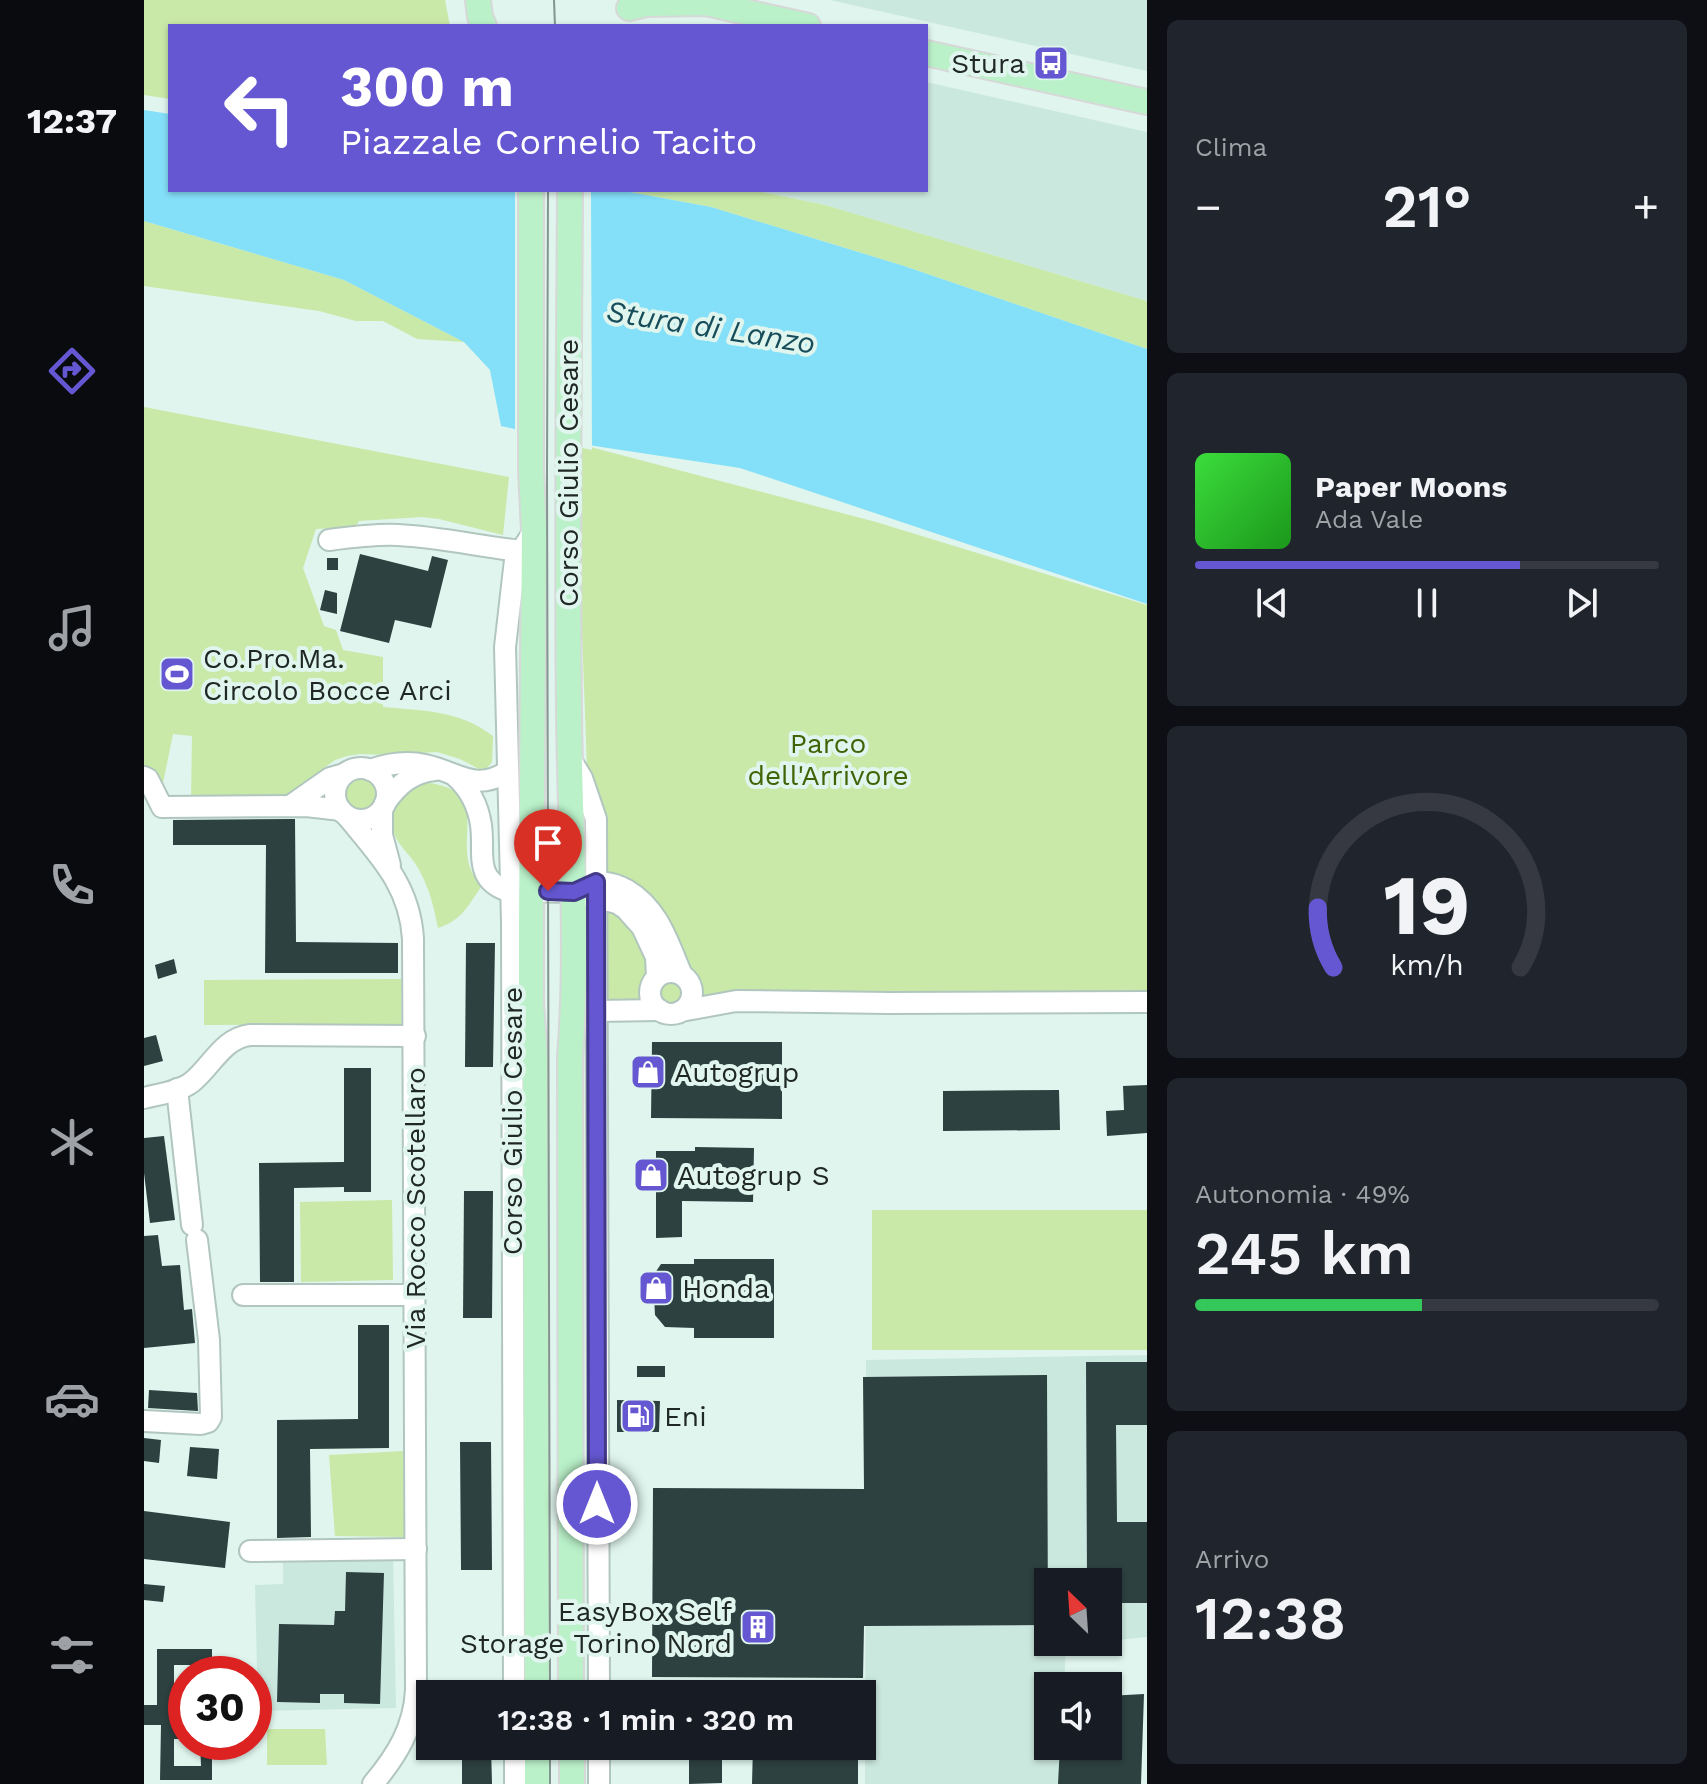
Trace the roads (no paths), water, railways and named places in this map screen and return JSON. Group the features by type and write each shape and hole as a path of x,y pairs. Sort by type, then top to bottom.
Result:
{"main road":[{"path":"478,0 483,24"},
{"path":"627,11 646,4 703,2 799,24"},
{"path":"928,53 1147,102"},
{"name":"Corso Giulio Cesare","path":"531,192 531,471 522,891 536,1074 537,1680"},
{"name":"Corso Giulio Cesare","path":"570,192 569,757 589,890 570,1057 571,1680"},
{"path":"531,1783 535,1760"},
{"path":"572,1760 572,1784"}],"street":[{"name":"Corso Giulio Cesare","path":"329,540 399,535 530,545"},
{"name":"Corso Giulio Cesare","path":"514,1680 522,891 508,771 505,647 515,560 530,545"},
{"path":"370,770 385,765 424,765 480,782 495,779 508,771"},
{"path":"290,806 330,778 356,769 376,773 384,783 387,796 384,806"},
{"path":"144,777 148,779 162,807 319,806 352,818 365,819 384,806 396,788 407,779 420,773 447,772 465,785 477,808 482,827 482,861 487,878 499,888 522,891 589,890 612,883 636,896 659,922 687,981 691,999 685,1008 670,1011 652,1002 650,992 657,977 656,957 646,935 635,918 617,903 589,890"},
{"path":"344,774 335,792 337,805 344,813"},
{"name":"Via Rocco Scotellaro","path":"384,806 382,835 392,872"},
{"name":"Via Rocco Scotellaro","path":"344,813 392,872 405,897 411,920 415,1036 416,1690 414,1710 400,1749 373,1784"},
{"name":"Corso Giulio Cesare","path":"589,890 596,1011 599,1680"},
{"path":"657,977 672,971 687,981 736,1001"},
{"path":"596,1011 670,1011 736,1001 1147,1002"},
{"path":"144,1098 193,1081 227,1045 240,1036 415,1036"},
{"path":"144,1421 201,1424 211,1417 209,1340 177,1089"},
{"path":"243,1295 415,1295"},
{"path":"250,1551 416,1549"},
{"path":"521,1760 531,1783"},
{"path":"599,1760 599,1784"}],"water":[{"name":"Stura di Lanzo","path":"144,110 168,114 168,192 630,192 711,207 904,266 1147,349 1147,604 740,468 575,443 501,426 490,370 464,342 344,280 144,221"}],"tram line":[{"path":"554,0 555,24"},
{"path":"548,192 550,1680"},
{"path":"550,1760 550,1784"}],"place":[{"name":"Stura","path":"1051,63"},
{"name":"Co.Pro.Ma. Circolo Bocce Arci","path":"177,674"},
{"name":"Autogrup","path":"648,1072"},
{"name":"Autogrup S","path":"651,1175"},
{"name":"Honda","path":"656,1288"},
{"name":"Eni","path":"638,1416"},
{"name":"EasyBox Self Storage Torino Nord","path":"758,1627"}],"park label":[{"name":"Parco dell'Arrivore","path":"828,759"}]}
